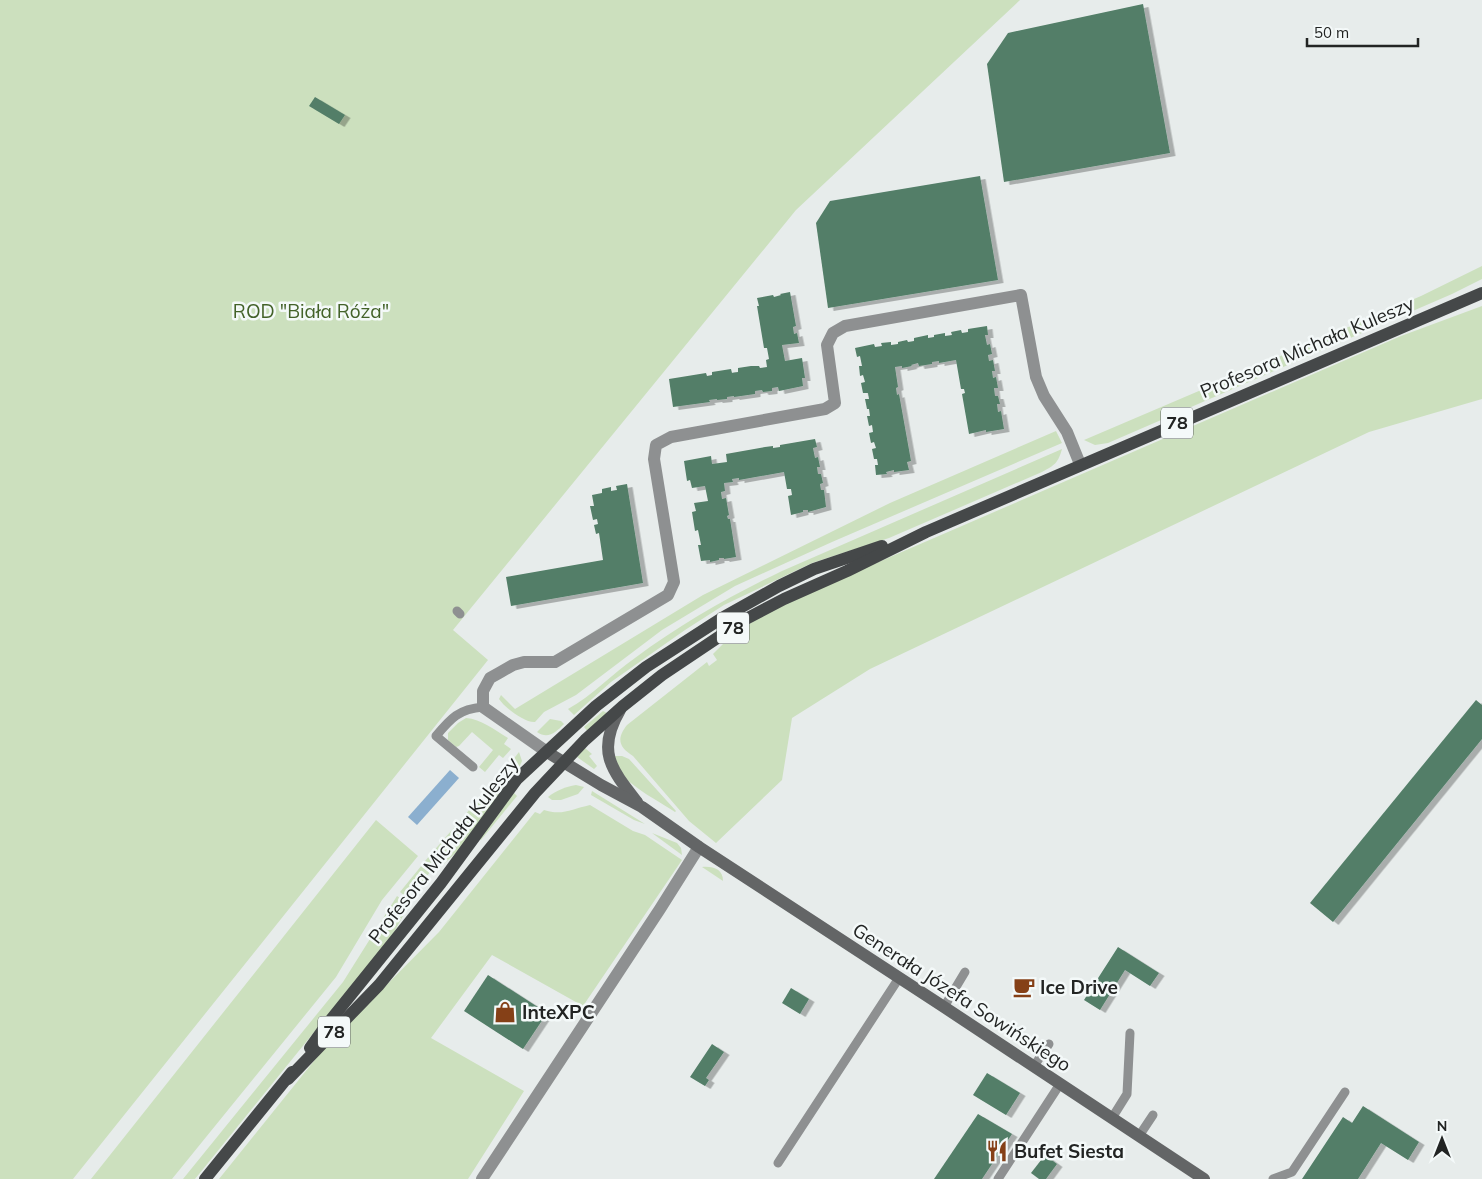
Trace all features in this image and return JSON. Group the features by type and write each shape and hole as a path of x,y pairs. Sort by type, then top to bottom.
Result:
{"main road":[{"name":"Profesora Michała Kuleszy","path":"288,1078 379,985 523,807 585,740 662,675 744,620 926,532 1080,464 1482,293"},
{"name":"Profesora Michała Kuleszy","path":"206,1179 441,883 517,779 548,752 572,727 646,667 722,618 779,586 814,569 926,532"}],"street":[{"path":"548,752 483,704 498,682 499,673 513,665 524,662 555,662 668,595 674,582 654,459 656,445 671,437 825,409 835,403 827,345 832,333 845,326 1021,295 1036,377 1044,396 1067,432 1080,464"},
{"path":"623,706 612,724 608,738 609,754 613,767 621,781 642,807"},
{"name":"Generała Józefa Sowińskiego","path":"548,752 601,785 642,807 699,847 1204,1179"},
{"path":"482,1179 699,847"}],"lane":[{"path":"473,767 436,736 455,716 465,710 483,704"},
{"path":"944,1007 965,972"},
{"path":"778,1163 899,978"},
{"path":"1112,1118 1127,1094 1130,1032"},
{"path":"1034,1066 1049,1044"},
{"path":"998,1179 1060,1084"},
{"path":"1273,1179 1292,1172 1345,1092"},
{"path":"1139,1136 1153,1115"}],"green space":[{"name":"ROD \"Biała Róża\"","path":"0,0 1020,0 796,210 453,630 488,660 73,1179 0,1179"},
{"path":"1482,266 1482,279 1452,294 1108,443 1095,445 1084,440 1421,296"},
{"path":"1482,306 1482,399 1369,432 870,669 792,718 782,780 716,843 689,821 633,756 622,746 621,734 627,725 707,662 709,666 717,660 713,654 734,633 771,611 837,580 1401,336"},
{"path":"1056,431 1062,443 735,586 662,630 576,695 544,712 535,722 526,720 516,714 499,699 501,695 515,709 703,595 890,503"},
{"path":"1062,449 1055,463 1042,472 889,538 812,563 724,605 611,682 574,715 568,709 652,646 706,611 744,590 782,571"},
{"path":"603,711 607,713 588,732 584,727"},
{"path":"466,718 493,728 508,738 504,744 511,749 503,758 499,755 485,772 479,767 493,750 472,732 456,747 448,740 448,733"},
{"path":"550,719 561,721 564,724 548,735 537,732"},
{"path":"585,748 592,754 589,756 597,766 594,769 577,757"},
{"path":"519,752 522,761 517,772 509,765"},
{"path":"614,756 622,756 629,759 676,811 647,795 627,780"},
{"path":"497,778 505,785 460,849 437,870 425,861"},
{"path":"576,785 584,787 578,794 561,800 552,800 548,797 561,789"},
{"path":"592,791 645,824 634,820 591,795"},
{"path":"514,793 517,796 481,840 479,839"},
{"path":"590,805 633,831 645,835 682,860 583,1006 492,955 431,1038 524,1091 468,1179 219,1179 326,1046 439,932 535,812 540,814 544,810 562,812"},
{"path":"376,820 418,856 382,900 336,977 172,1179 91,1179"},
{"path":"652,833 677,843 681,848 682,855"},
{"path":"422,865 431,871 407,898 400,892"},
{"path":"702,867 717,869 723,877 723,881"},
{"path":"397,896 409,905 392,936 195,1179 183,1179 343,982"}],"water":[{"path":"450,770 459,778 417,825 408,817"}],"building":[{"path":"1143,4 1170,153 1004,182 987,64 1008,33"},
{"path":"315,97 345,115 339,124 309,106"},
{"path":"980,176 998,280 828,308 816,223 830,201"},
{"path":"790,292 796,326 793,327 794,334 797,333 799,343 782,345 785,361 802,358 805,378 802,378 803,386 779,391 778,387 772,388 772,391 755,391 755,394 673,407 669,379 706,373 707,376 712,375 712,372 731,369 732,373 738,372 738,368 751,366 767,367 766,360 769,359 767,348 764,348 757,298 773,295 774,297"},
{"path":"987,326 988,335 985,335 987,345 990,344 992,354 988,355 989,361 993,360 995,371 992,371 993,378 996,377 998,388 994,388 995,396 998,396 1000,404 997,404 998,412 1001,411 1004,429 986,432 986,430 969,434 962,394 965,393 964,389 961,389 956,360 939,363 939,361 932,362 932,364 919,366 918,363 902,368 902,366 895,367 898,387 896,388 897,395 899,394 911,461 907,462 909,470 894,472 894,470 886,472 887,474 876,475 875,465 878,465 877,459 874,459 872,449 876,448 874,442 871,443 869,433 873,432 872,425 869,426 867,416 870,416 869,409 867,409 865,399 869,399 868,393 863,393 861,383 865,382 863,375 860,376 859,366 862,366 860,356 857,357 855,348 874,344 875,347 882,346 881,343 891,342 891,345 898,344 898,342 914,341 914,338 928,335 928,338 945,333 945,336 952,335 951,332 961,330 962,333 968,332 968,329"},
{"path":"815,439 817,447 813,448 815,458 818,457 820,467 817,467 818,474 821,474 823,483 820,484 821,490 824,490 826,507 808,512 808,510 803,510 803,512 791,515 788,496 792,495 791,489 787,489 784,472 739,480 739,478 732,479 733,482 724,483 725,491 721,492 722,499 726,498 729,515 727,516 730,519 736,557 719,558 719,560 710,562 710,560 701,561 698,545 701,545 698,530 695,531 692,512 696,511 694,503 708,501 705,486 692,488 690,480 687,481 684,461 711,456 712,464 727,462 726,454 765,447 780,447 780,445"},
{"path":"627,484 643,583 511,606 506,577 603,560 599,533 596,534 594,525 598,524 597,519 593,520 590,506 594,506 592,495 602,493 602,489 611,487 611,491 617,490 616,486"},
{"path":"1476,700 1482,705 1482,739 1333,922 1310,903"},
{"path":"1118,947 1159,973 1150,986 1125,970 1100,1010 1084,1000"},
{"name":"InteXPC","path":"488,975 547,1013 523,1049 464,1011"},
{"path":"791,988 809,999 800,1014 782,1003"},
{"path":"712,1044 724,1052 706,1078 709,1080 705,1086 690,1077"},
{"path":"987,1073 1020,1093 1006,1115 973,1095"},
{"path":"1363,1106 1419,1142 1408,1160 1381,1143 1358,1179 1302,1179 1343,1117 1352,1123"},
{"path":"978,1114 1012,1134 982,1179 934,1179"},
{"path":"1045,1155 1057,1164 1046,1179 1039,1179 1031,1173"}],"place":[{"name":"Ice Drive","path":"1024,987"},
{"name":"InteXPC","path":"505,1012"},
{"name":"Bufet Siesta","path":"997,1151"}]}
